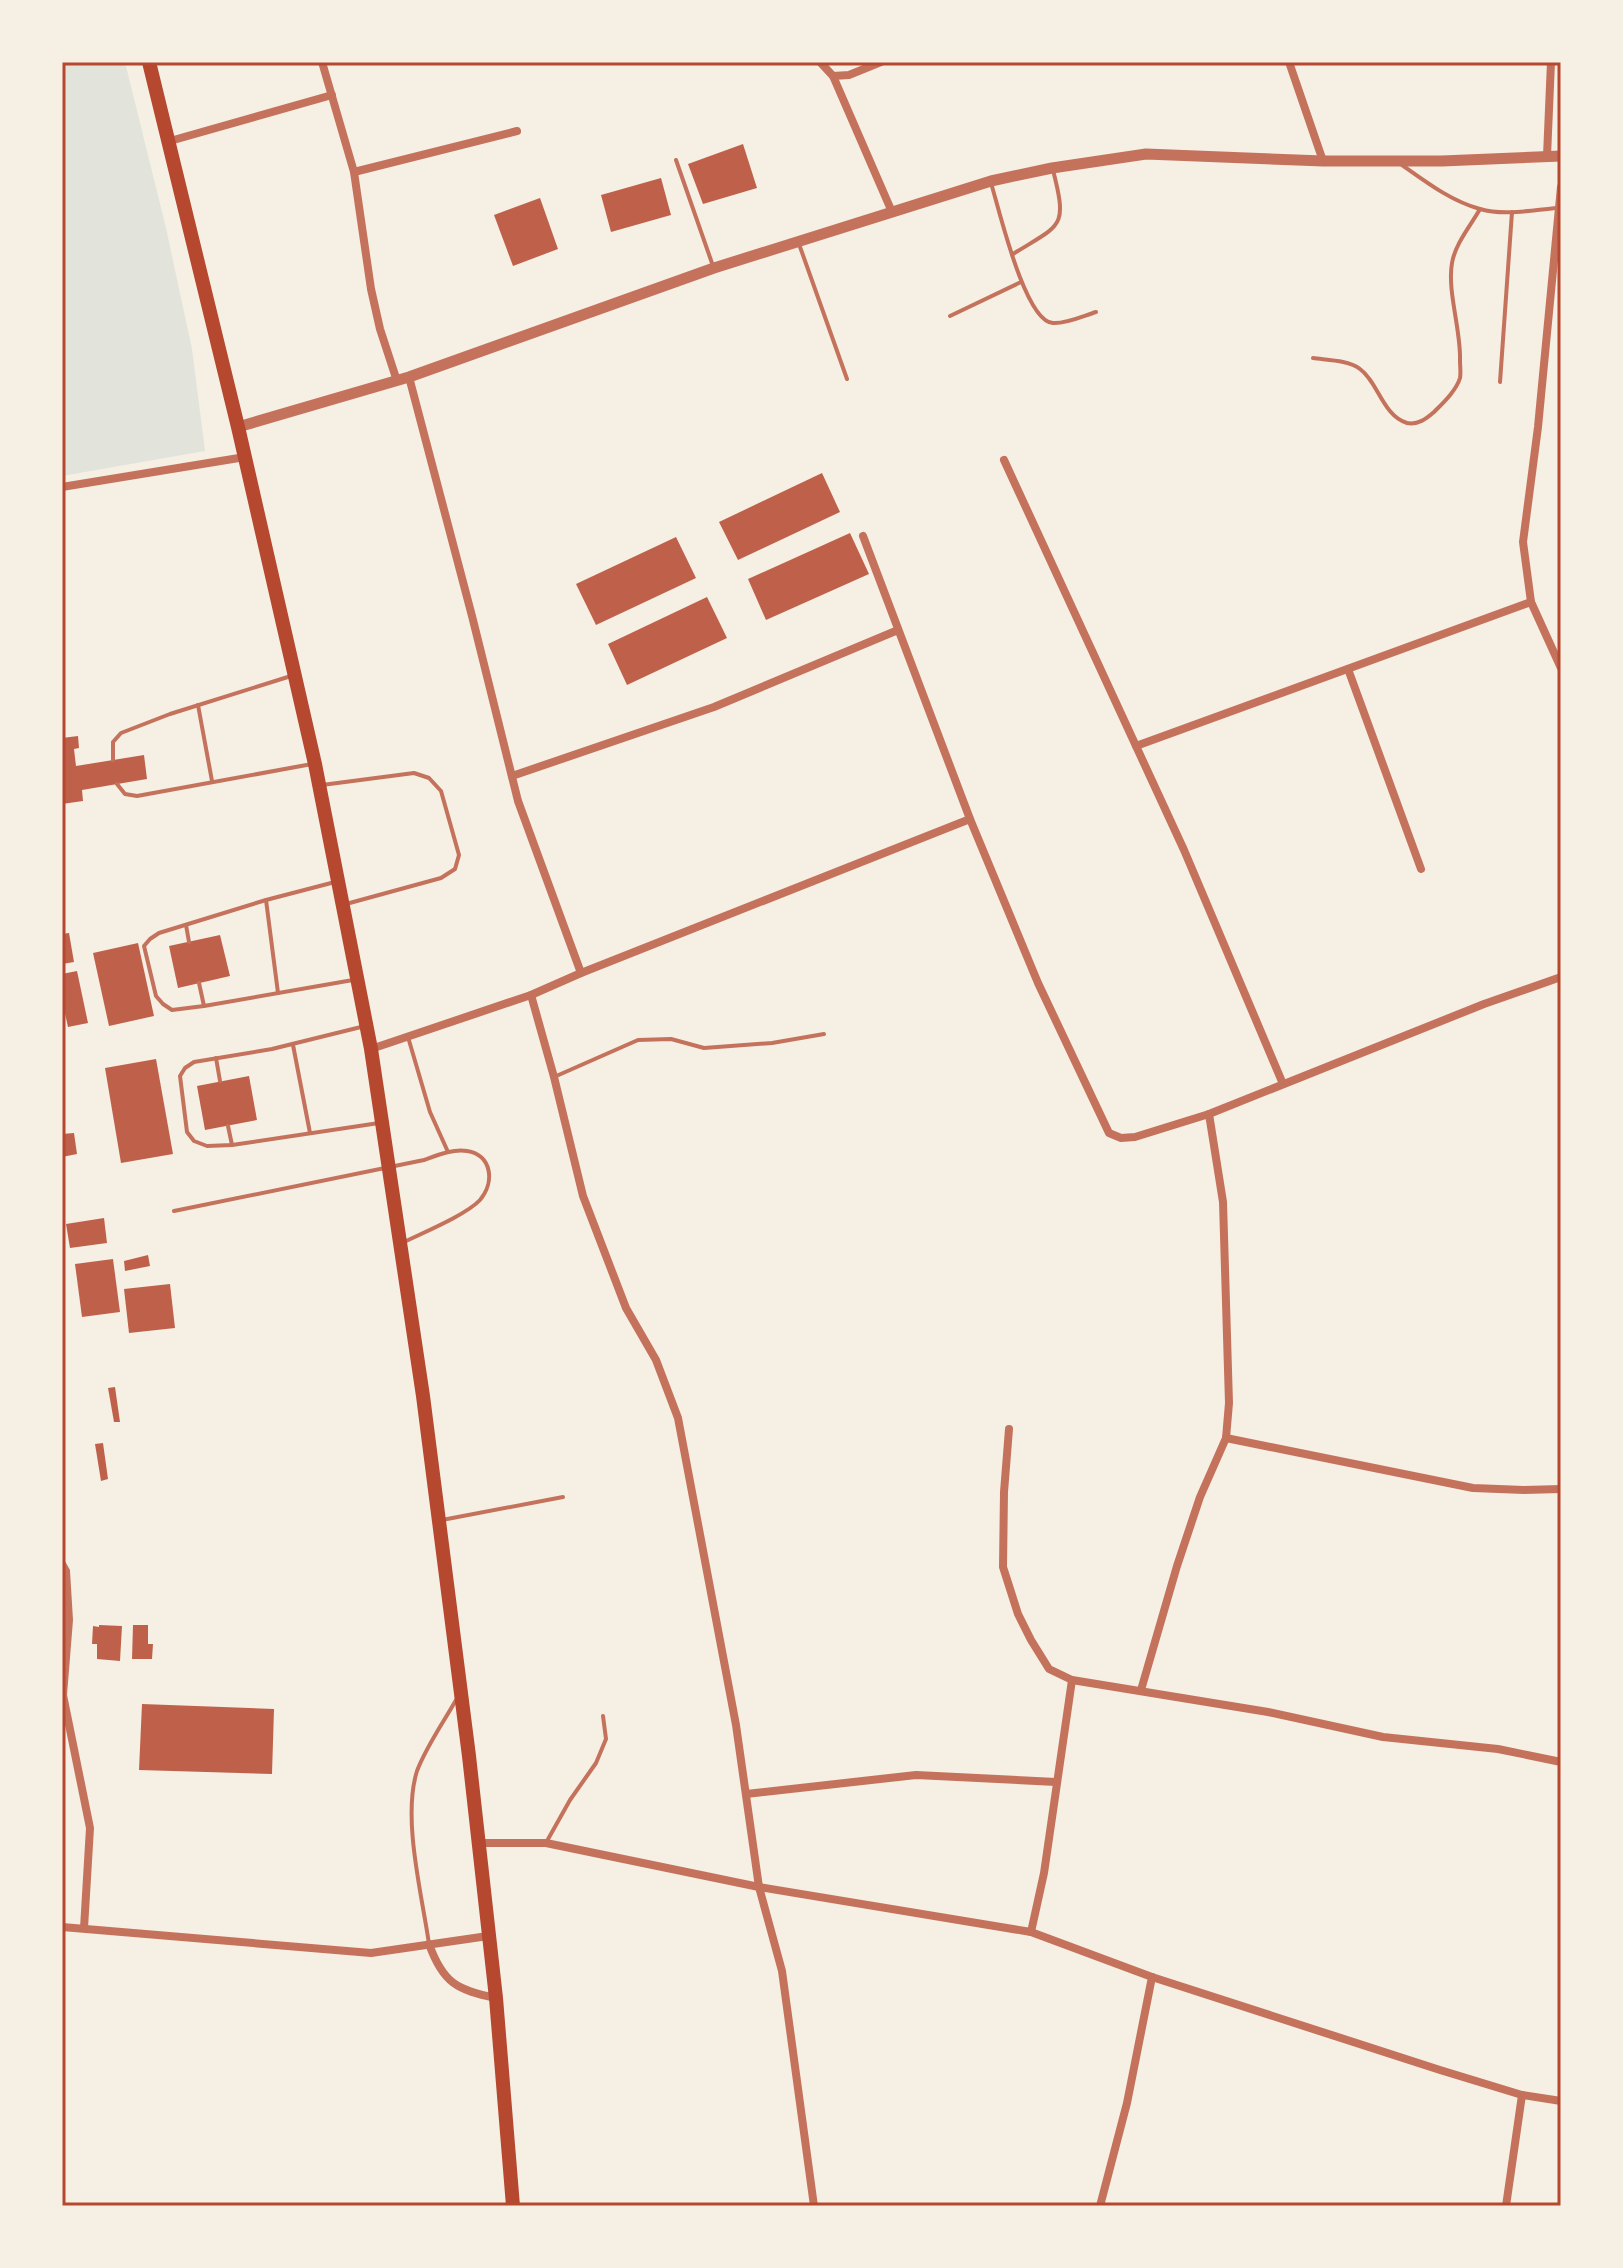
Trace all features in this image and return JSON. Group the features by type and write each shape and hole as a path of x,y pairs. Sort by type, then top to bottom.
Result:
{"highway":[{"path":"149,62 238,427 315,764 371,1049 461,1691 496,1998 513,2206"}],"street":[{"path":"322,62 354,172 371,289 397,381"},
{"path":"820,62 833,76 892,212"},
{"path":"833,76 849,75 881,62"},
{"path":"1289,62 1323,161"},
{"path":"1547,156 1551,62"},
{"path":"170,141 332,95"},
{"path":"354,172 517,131"},
{"path":"238,427 409,377 714,268 991,181 1052,168 1146,154 1323,161 1442,161 1561,156"},
{"path":"1561,187 1538,427 1523,542 1531,602 1561,668"},
{"path":"409,377 518,801 581,973"},
{"path":"62,487 245,457"},
{"path":"1004,460 1184,850 1283,1084"},
{"path":"863,536 970,819 1038,983 1109,1133 1121,1138 1135,1137 1209,1114 1484,1004 1561,977"},
{"path":"1136,746 1531,602"},
{"path":"512,776 714,707 898,630"},
{"path":"1348,669 1421,869"},
{"path":"371,1049 531,995 970,819"},
{"path":"531,995 583,1196 626,1308 656,1360 678,1418 730,1695 759,1887 782,1971 814,2206"},
{"path":"1141,1690 1200,1497 1226,1438 1229,1403 1223,1202 1209,1114"},
{"path":"1009,1429 1003,1567 1018,1614 1049,1669 1072,1680 1268,1712 1383,1737 1498,1749 1561,1762"},
{"path":"1226,1438 1473,1488 1561,1489"},
{"path":"62,1564 66,1571 69,1620 63,1695 90,1828 84,1928"},
{"path":"1031,1932 1044,1873 1072,1680"},
{"path":"746,1794 916,1775 1056,1782"},
{"path":"479,1843 546,1843 759,1887 1031,1932 1152,1977 1522,2095 1561,2101"},
{"path":"62,1927 371,1953 488,1936"},
{"path":"429,1944 446,1976 459,1988 496,1998"},
{"path":"1100,2206 1127,2103 1152,1977"},
{"path":"1506,2206 1522,2095"}],"lane":[{"path":"676,160 714,268"},
{"path":"1396,161 1437,190 1480,209 1512,212 1559,208"},
{"path":"1013,254 1052,229 1060,218 1062,203 1052,168"},
{"path":"991,181 1021,282 1032,306 1043,320 1053,324 1096,312"},
{"path":"1313,358 1358,367 1397,418 1409,423 1420,422 1436,410 1454,390 1460,377 1461,351 1451,279 1452,261 1480,209"},
{"path":"1500,382 1512,212"},
{"path":"798,242 847,379"},
{"path":"950,316 1021,282"},
{"path":"113,760 113,742 121,733 294,675"},
{"path":"198,705 212,782"},
{"path":"117,784 125,794 137,796 315,764"},
{"path":"319,785 414,773 429,778 441,791 459,855 455,869 441,878 342,905"},
{"path":"337,881 159,933 144,946 156,996 172,1010 357,979"},
{"path":"266,900 278,994"},
{"path":"186,925 189,942"},
{"path":"199,983 204,1006"},
{"path":"366,1025 293,1045 194,1062 180,1076 187,1132 194,1141 207,1146 232,1145 382,1122"},
{"path":"554,1077 638,1040 671,1039 704,1048 772,1043 824,1034"},
{"path":"408,1036 430,1112 448,1152"},
{"path":"293,1045 310,1133"},
{"path":"216,1058 220,1081"},
{"path":"228,1126 232,1145"},
{"path":"174,1211 424,1160 448,1152 468,1151 483,1158 490,1171 489,1184 479,1201 400,1244"},
{"path":"439,1520 563,1497"},
{"path":"429,1944 413,1837 412,1792 418,1769 461,1691"},
{"path":"546,1843 570,1800 596,1763 606,1739 603,1716"}],"shaded area":[{"path":"62,62 125,62 192,349 205,451 62,476"}],"building":[{"path":"743,144 757,188 703,204 688,164"},
{"path":"661,178 671,215 611,232 601,195"},
{"path":"540,198 558,249 513,266 494,215"},
{"path":"822,473 840,512 738,560 719,522"},
{"path":"850,533 869,574 766,620 748,579"},
{"path":"676,537 696,578 596,625 576,584"},
{"path":"707,597 727,638 627,685 608,644"},
{"path":"78,736 79,748 74,749 76,766 144,755 147,779 82,790 83,801 62,804 62,738"},
{"path":"69,933 74,962 62,964 62,934"},
{"path":"220,935 230,976 178,988 169,946"},
{"path":"138,943 154,1016 109,1026 93,953"},
{"path":"77,971 88,1023 68,1027 62,1000 62,974"},
{"path":"156,1059 173,1154 121,1163 105,1068"},
{"path":"249,1076 257,1120 205,1130 197,1086"},
{"path":"74,1133 77,1154 62,1157 62,1134"},
{"path":"104,1218 107,1243 70,1248 66,1224"},
{"path":"148,1255 150,1266 125,1271 124,1261"},
{"path":"113,1259 120,1312 82,1317 75,1264"},
{"path":"170,1284 175,1328 129,1333 124,1289"},
{"path":"115,1387 120,1422 114,1422 108,1388"},
{"path":"103,1443 108,1479 101,1481 95,1444"},
{"path":"133,1625 148,1625 148,1644 153,1644 152,1659 132,1659"},
{"path":"93,1626 122,1626 120,1661 97,1659 97,1644 92,1644"},
{"path":"142,1704 274,1709 272,1774 139,1770"}]}
